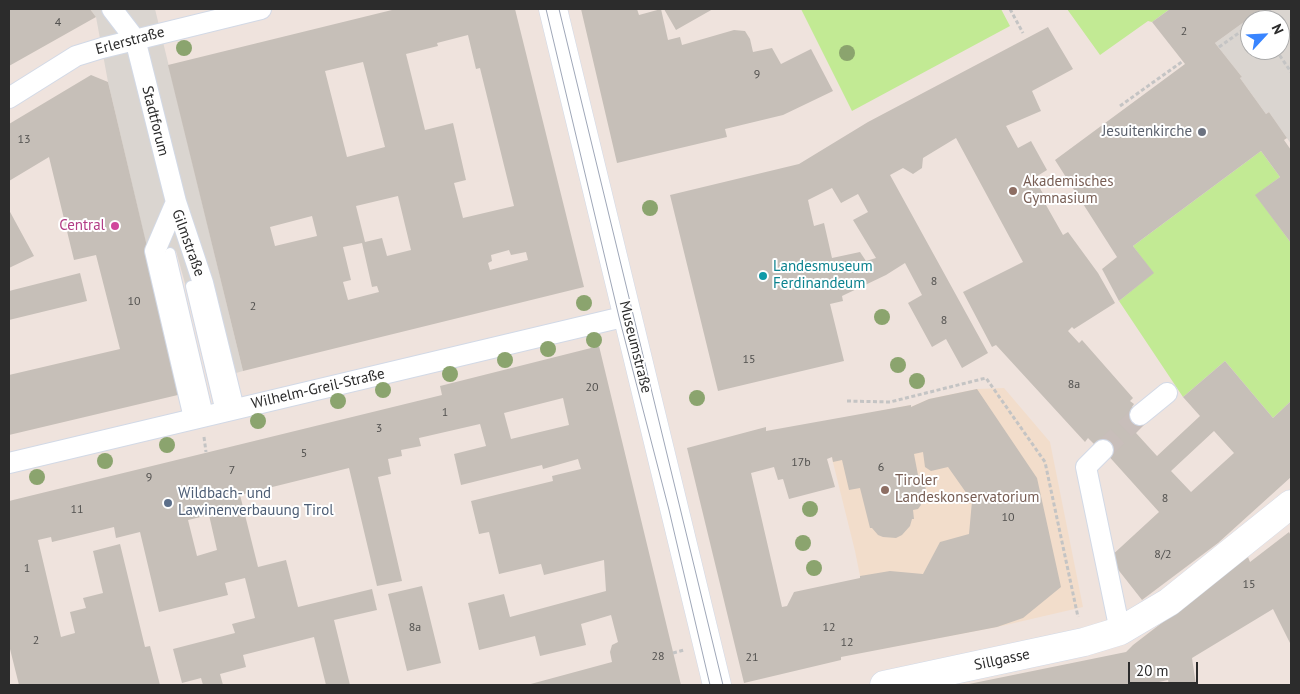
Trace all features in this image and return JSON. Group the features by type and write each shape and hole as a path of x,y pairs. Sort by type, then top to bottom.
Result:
{"street":[{"path":"112,9 135,39"},
{"name":"Erlerstraße","path":"9,98 76,56 135,39 260,9"},
{"name":"Museumstraße","path":"553,9 717,685"},
{"name":"Stadtforum","path":"135,39 176,202"},
{"name":"Gilmstraße","path":"176,202 203,283 214,414"},
{"name":"Gilmstraße","path":"176,202 155,251 214,414"},
{"name":"Wilhelm-Greil-Straße","path":"9,463 627,316"},
{"path":"1140,416 1166,392"},
{"path":"1103,450 1086,466 1120,631"},
{"name":"Sillgasse","path":"884,685 1084,642 1120,631 1169,602 1291,504"}],"lane":[{"path":"170,253 214,414"},
{"path":"190,286 214,414"}],"path":[{"path":"1010,9 1023,33"},
{"path":"1219,47 1240,32"},
{"path":"1283,60 1291,72"},
{"path":"1120,106 1183,61"},
{"path":"847,401 890,402 986,378 1045,462 1084,642"}],"shaded area":[{"path":"90,9 155,9 243,371 219,378 197,285 186,287 176,251 170,253 180,388 108,82 96,17"},
{"path":"1291,9 1291,144 1269,112 1266,114 1240,78 1242,77 1215,43 1240,25 1240,60 1290,60 1290,10 1261,10"},
{"path":"1004,388 1050,442 1083,607 997,627 875,650 855,551 823,422 911,405 911,407 929,399 977,389"}],"green space":[{"path":"801,9 1001,9 1010,26 852,111"},
{"path":"1067,9 1170,9 1152,22 1148,21 1100,55"},
{"path":"1261,151 1280,177 1256,195 1291,243 1291,401 1273,418 1225,361 1183,397 1119,301 1153,273 1133,246"}],"building":[{"path":"9,9 90,9 96,17 9,66"},
{"path":"396,9 515,9 584,287 243,371 168,65","holes":["468,35 476,69 480,68 514,206 463,218 454,183 466,180 453,123 425,130 406,54 438,46 437,43","363,62 385,147 347,157 325,71","398,196 411,250 387,256 382,238 365,242 356,206","312,216 317,236 275,246 270,227","362,243 372,287 377,286 379,292 348,300 343,282 351,280 343,247","509,250 511,255 526,252 528,260 490,270 488,263 492,261 491,255"]},
{"path":"581,9 637,9 639,15 661,9 668,40 680,37 682,45 734,30 745,31 750,39 753,52 772,48 781,64 811,49 833,91 783,115 725,129 727,137 617,163"},
{"path":"664,9 713,9 676,30"},
{"path":"1170,9 1262,9 1240,10 1240,25 1215,43 1242,77 1240,78 1266,114 1269,112 1287,138 1284,140 1291,150 1291,243 1255,195 1280,177 1261,151 1133,246 1154,273 1119,301 1102,269 1117,257 1055,160 1185,64 1152,22"},
{"path":"1048,27 1073,69 1032,91 1041,111 1006,126 1018,148 1031,141 1047,170 1034,178 1049,204 1046,205 1063,235 1068,232 1098,273 1115,303 1068,331 1079,343 1082,340 1133,398 1130,401 1134,404 1132,407 1146,422 1136,433 1157,456 1200,416 1183,397 1225,361 1273,418 1291,401 1291,477 1218,543 1142,600 1109,558 1159,512 1096,442 1094,444 1088,438 1085,442 996,345 992,347 963,292 1023,262 956,138 923,158 922,168 913,174 903,168 890,175 988,353 962,368 946,339 932,347 908,303 922,295 905,263 886,275 842,296 843,301 830,304 844,361 718,391 670,195 799,164 868,122","holes":["832,188 841,203 858,194 868,212 853,220 876,258 866,261 860,252 832,258 824,223 814,226 808,200","1214,431 1234,453 1191,492 1171,471"]},
{"path":"91,75 108,82 182,394 9,435 9,375 120,349 96,255 74,260 49,157 9,181 9,124"},
{"path":"9,210 34,256 9,268"},
{"path":"80,273 87,301 9,320 9,291"},
{"path":"599,346 681,685 527,685 612,662 610,652 612,645 618,642 611,615 581,624 586,645 540,656 535,636 479,650 468,603 504,594 510,617 606,591 604,560 544,575 541,564 499,574 489,532 479,534 471,501 553,481 552,476 581,469 578,459 543,469 542,465 461,485 454,454 486,446 480,424 419,438 421,446 401,450 402,456 388,459 391,474 378,477 402,581 377,586 349,468 240,495 258,567 286,560 298,607 372,589 377,610 334,620 350,685 326,685 314,637 243,655 246,667 220,674 223,685 203,685 201,678 182,683 173,649 235,633 232,624 255,618 245,578 225,583 228,595 159,612 140,532 116,538 114,527 52,542 51,537 38,540 61,637 75,633 70,612 86,608 83,598 103,593 93,551 120,544 145,647 150,646 160,685 19,685 9,645 9,501 442,395 440,386","holes":["563,398 569,425 511,439 504,413","209,515 217,550 197,556 188,520"]},
{"path":"977,389 1037,478 1061,587 1023,618 997,627 841,657 841,660 744,683 687,448 766,427 766,431 911,405 911,407 929,399","holes":["923,452 925,467 931,471 948,467 972,501 969,534 940,542 923,574 890,571 860,576 860,578 794,592 787,606 782,607 751,473 774,467 778,480 783,479 789,499 835,487 827,459 832,457 833,462 842,460 849,490 860,488 870,528 883,537 896,538 902,535 910,526 912,519 914,519 913,510 918,509 921,505 919,495 926,490 923,477 918,475 914,454"]},
{"path":"1289,532 1291,536 1291,645 1273,609 1192,658 1196,685 1169,685 1168,680 1159,682 1159,685 964,685 1126,652 1176,612 1174,607 1248,557 1250,562"},
{"path":"422,586 441,663 407,671 388,594"}],"tunnel":[{"path":"1103,450 1140,415"}],"tram line":[{"path":"546,9 619,317 669,510 710,685"},
{"path":"559,9 723,685"}],"place":[{"name":"Jesuitenkirche","path":"1202,132"},
{"name":"Akademisches Gymnasium","path":"1013,191"},
{"name":"Central","path":"115,226"},
{"name":"Landesmuseum Ferdinandeum","path":"763,276"},
{"name":"Tiroler Landeskonservatorium","path":"885,490"},
{"name":"Wildbach- und Lawinenverbauung Tirol","path":"168,503"}]}
